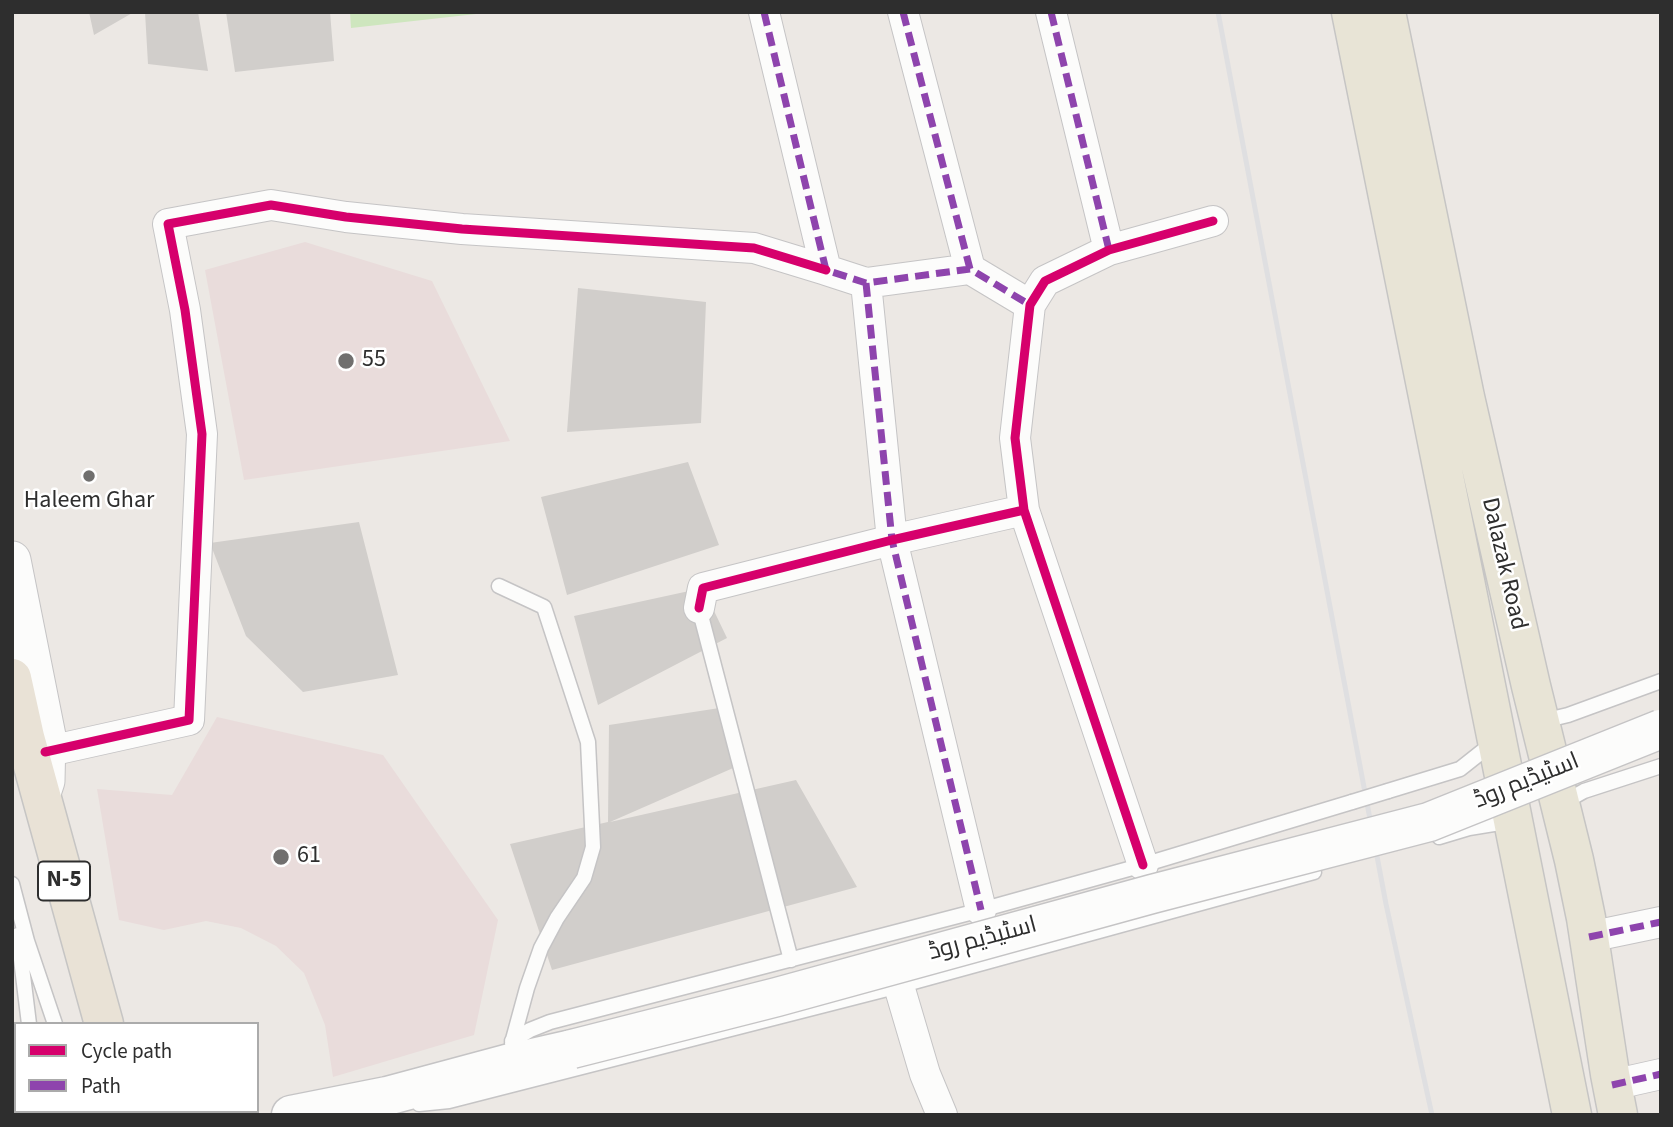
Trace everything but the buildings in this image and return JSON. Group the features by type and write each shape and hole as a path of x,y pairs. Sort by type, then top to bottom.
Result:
{"highway":[{"name":"N-5","path":"12,678 35,745 41,795 103,1022"}],"main road":[{"name":"Dalazak Road","path":"1351,12 1572,1115"},
{"name":"Dalazak Road","path":"1386,12 1465,397 1574,860 1615,1100"},
{"name":"اسٹیڈیم روڈ","path":"293,1115 374,1099 509,1053 572,1049 778,997 1152,894 1429,822 1661,729"}],"street":[{"path":"764,12 826,270"},
{"path":"903,12 970,270"},
{"path":"1051,12 1109,250"},
{"path":"35,745 189,720 202,433 185,310 168,224 271,205 462,229 754,248 866,283 970,270 1030,305"},
{"path":"1143,865 1024,510 1015,438 1030,305 1045,281 1109,250 1213,221"},
{"path":"866,283 892,540 981,910"},
{"path":"699,608 703,588 1024,510"},
{"path":"12,560 47,736 35,745"},
{"path":"1589,937 1661,922"},
{"path":"900,986 925,1074 942,1115"},
{"path":"1615,1100 1661,1074"}],"lane":[{"path":"499,586 544,607 587,742 593,848 584,878 541,948 509,1053"},
{"path":"699,608 791,960"},
{"path":"1538,716 1547,720 1568,715 1661,681"},
{"path":"509,1053 530,1030 550,1022 1143,865 1460,769 1485,750 1495,729"},
{"path":"1561,807 1584,791 1661,766"},
{"path":"1422,841 1469,828 1513,821"},
{"path":"374,1099 424,1104 449,1101 900,986 1323,869"},
{"path":"12,884 27,941 54,1022"},
{"path":"12,893 29,1022"}],"shaded area":[{"name":"55","path":"305,242 432,281 510,441 244,480 205,270"},
{"name":"61","path":"217,717 383,755 498,920 474,1035 333,1077 325,1025 304,973 276,946 241,928 206,921 164,930 119,920 97,789 172,795"}],"green space":[{"path":"350,12 494,12 351,28"}],"railway":[{"path":"1218,12 1386,904 1432,1115"}],"marked path":[{"path":"764,12 826,270 866,283 970,269"},
{"path":"903,12 970,269 1030,305"},
{"path":"1051,12 1109,250"},
{"path":"866,283 892,540 981,910"},
{"path":"1589,937 1661,922"},
{"path":"1612,1085 1661,1074"}],"cycle path":[{"path":"45,752 189,720 202,434 185,310 168,224 271,205 346,217 462,229 754,248 826,270"},
{"path":"1143,865 1024,510 1015,438 1030,305 1045,281 1109,250 1213,221"},
{"path":"699,608 703,588 1024,510"}],"place":[{"name":"55","path":"346,361"},
{"name":"Haleem Ghar","path":"89,476"},
{"name":"61","path":"281,857"}]}
